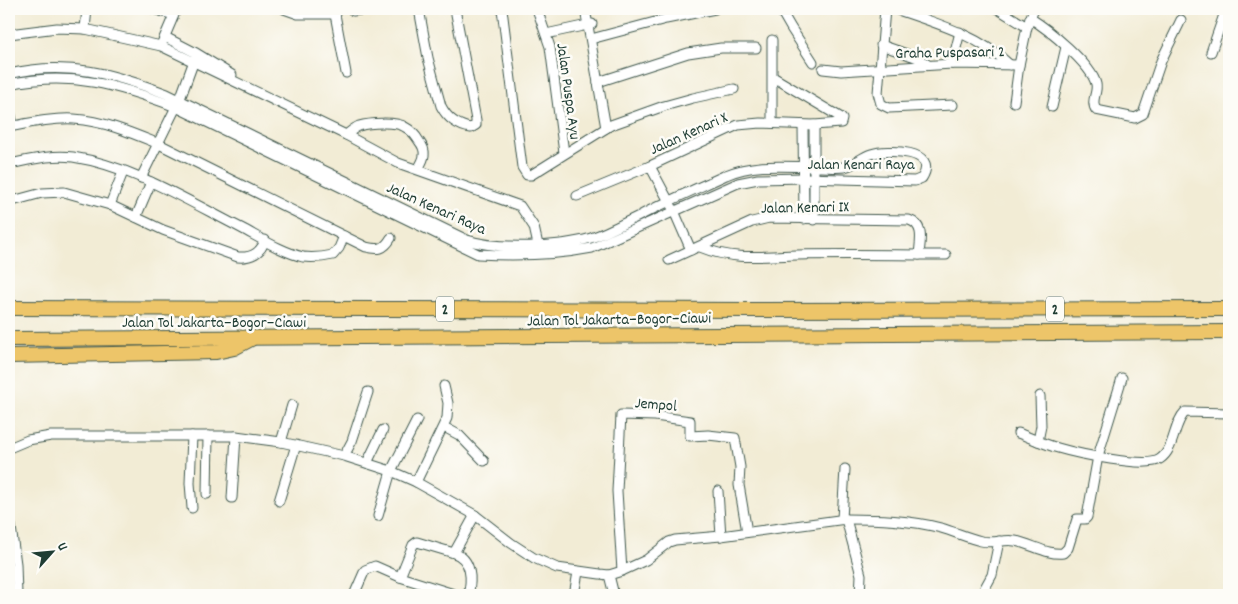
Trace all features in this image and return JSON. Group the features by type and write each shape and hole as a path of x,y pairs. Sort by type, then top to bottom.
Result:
{"highway":[{"name":"Jalan Tol Jakarta–Bogor–Ciawi","path":"9,308 1229,309"},
{"name":"Jalan Tol Jakarta–Bogor–Ciawi","path":"9,339 1229,332"},
{"path":"9,356 216,352 234,348 254,338"}],"street":[{"path":"85,29 87,9"},
{"path":"153,9 174,16 163,42"},
{"path":"284,9 298,14 335,11 346,73"},
{"path":"354,11 368,9"},
{"path":"419,9 428,58 444,113 463,126 472,128 476,125 476,120 455,9"},
{"path":"502,9 522,167 525,174 531,175 608,127 664,106 734,89"},
{"name":"Jalan Puspa Ayu","path":"538,9 550,47 564,153"},
{"path":"585,9 592,32"},
{"path":"590,9 608,127"},
{"name":"Jalan Puspa Ayu","path":"546,34 592,32 688,10 716,9"},
{"path":"780,9 790,28 813,62"},
{"path":"885,9 879,68 878,93 881,104 889,108 953,105"},
{"path":"895,9 960,32 1015,65 1014,102"},
{"path":"998,9 1048,30 1082,63 1095,82 1096,88 1093,104 1096,110 1138,118 1144,110 1161,61 1181,20"},
{"name":"Graha Puspasari 2","path":"823,69 841,71 952,64 1015,65 1034,9"},
{"path":"1211,52 1226,9"},
{"path":"9,34 57,28 85,29 163,42 196,53 241,84"},
{"path":"952,64 960,32"},
{"path":"772,40 772,123"},
{"path":"163,42 193,63 241,84 398,162 520,206 534,227 538,245"},
{"path":"881,45 913,56 928,65"},
{"path":"1052,107 1066,47"},
{"path":"601,82 688,53 721,48 756,48"},
{"path":"141,178 178,103 196,53"},
{"name":"Jalan Kenari Raya","path":"9,74 52,68 81,69 120,77 178,103 453,238 480,245 527,250 566,252 592,248 738,183 804,178 915,181 924,176 925,165 920,157 914,154 886,152 871,154 859,162 844,167 754,167 738,170 592,237 578,242 538,245 527,250"},
{"name":"Jalan Kenari X","path":"577,196 650,166 738,125 772,123 814,125 839,124 842,122 840,117 773,76"},
{"name":"Jalan Kenari Raya","path":"9,84 50,78 101,83 178,103"},
{"path":"9,106 11,126 75,119 129,131 374,249 384,248 391,238"},
{"path":"346,135 356,127 368,124 400,124 406,127 418,139 425,153 418,169"},
{"path":"804,125 804,220"},
{"path":"814,125 814,220"},
{"path":"9,164 51,156 70,156 89,160 151,182 265,240 303,256 313,257 336,254 344,236"},
{"path":"650,166 669,201 691,250"},
{"path":"110,205 123,172"},
{"path":"136,217 151,182"},
{"path":"9,199 16,200 42,193 64,192 110,205 164,230 238,257 250,256 256,253 262,248 265,240"},
{"name":"Jalan Kenari IX","path":"669,260 744,226 769,218 804,220 910,220 917,224 921,235 919,255"},
{"path":"700,247 716,254 745,258 797,255 946,256"},
{"path":"9,448 28,440 51,436 236,436 296,445 344,456 392,471 416,482 475,515 534,558 557,568 578,572 609,575 622,572 646,560 672,541 844,519 904,521 941,528 982,542 1012,540 1054,553 1065,553 1077,520 1085,519 1088,516 1098,456 1122,378"},
{"path":"416,482 447,418 448,403 444,386"},
{"path":"344,456 352,442 368,392"},
{"path":"1038,441 1041,426 1040,396"},
{"path":"281,442 292,405"},
{"path":"1018,433 1069,451 1134,462 1157,461 1163,457 1170,447 1180,419 1185,412 1229,414"},
{"name":"Jempol","path":"622,572 617,491 621,415 654,416 690,421 690,436 708,435 735,438 747,532"},
{"path":"378,516 392,471 417,420"},
{"path":"444,427 471,446 484,461"},
{"path":"367,463 383,430"},
{"path":"192,436 190,483 192,508"},
{"path":"207,494 208,436"},
{"path":"232,498 236,436"},
{"path":"279,501 296,445"},
{"path":"845,469 844,519 861,575 860,595"},
{"path":"718,491 721,536"},
{"path":"9,512 16,564 17,595"},
{"path":"454,553 475,515"},
{"path":"981,595 992,575 999,541"},
{"path":"400,576 417,542 462,557 470,570 468,595"},
{"path":"354,595 365,570 370,567 380,567 400,576 458,595"},
{"path":"574,595 578,572"},
{"path":"609,575 614,595"}]}
